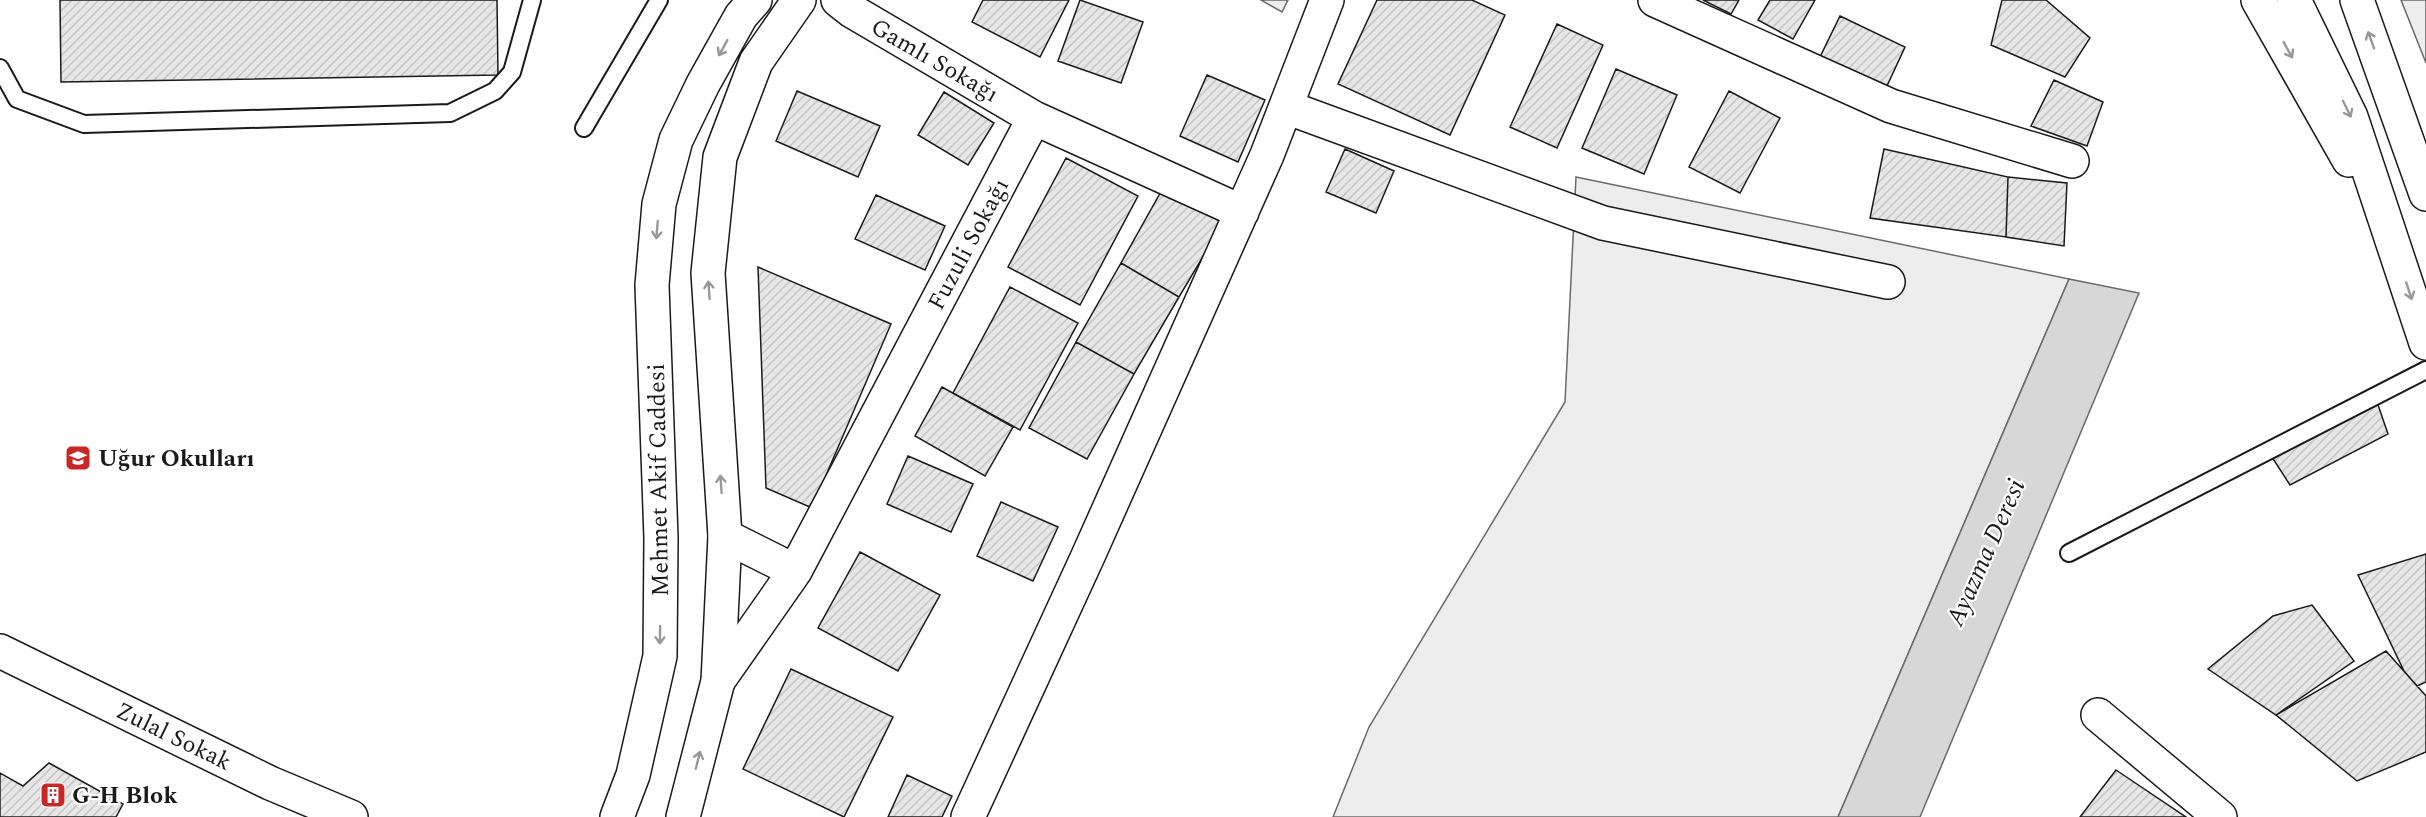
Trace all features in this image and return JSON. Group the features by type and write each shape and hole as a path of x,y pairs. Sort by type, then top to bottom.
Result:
{"street":[{"name":"Mehmet Akif Caddesi","path":"617,817 633,775 660,656 661,538 652,285 659,204 676,140 703,84 741,16 755,0"},
{"path":"683,817 718,681 724,536 708,273 720,157 756,62 800,0"},
{"name":"Gamlı Sokağı","path":"838,0 852,11 1034,118"},
{"path":"968,817 1242,212 1327,0"},
{"path":"1656,0 1891,106 2072,160"},
{"path":"2258,0 2393,238"},
{"path":"2294,0 2351,117 2426,343"},
{"path":"2357,0 2426,194"},
{"path":"1286,107 1603,223 1888,282"},
{"path":"1034,118 1242,212"},
{"name":"Fuzuli Sokağı","path":"718,681 795,571 1034,118"},
{"path":"676,140 720,157"},
{"path":"724,536 795,571"},
{"name":"Zulal Sokak","path":"0,651 270,783 351,817"},
{"path":"2098,714 2220,817"}],"lane":[{"path":"0,68 17,99 84,124 450,112 495,91 512,72 532,0"},
{"path":"584,128 659,0"},
{"path":"2069,553 2426,370"}],"shaded area":[{"path":"1261,0 1288,0 1282,12"},
{"path":"2401,0 2426,0 2426,63"},
{"path":"1576,177 2069,279 1838,817 1333,817 1369,727 1565,402"}],"water":[{"name":"Ayazma Deresi","path":"2069,279 2139,293 1920,817 1838,817"}],"building":[{"path":"60,0 497,0 498,75 61,82"},
{"path":"983,0 1069,0 1040,57 972,22"},
{"path":"1080,0 1143,22 1121,83 1058,61"},
{"path":"1377,0 1472,0 1505,15 1450,135 1338,84"},
{"path":"1703,0 1739,0 1731,14"},
{"path":"1770,0 1815,0 1793,39 1758,20"},
{"path":"2002,0 2046,0 2090,38 2065,77 1991,45"},
{"path":"1840,16 1905,47 1886,88 1820,57"},
{"path":"1557,24 1603,45 1557,148 1510,127"},
{"path":"1616,69 1677,95 1644,174 1582,148"},
{"path":"1207,75 1265,100 1238,162 1180,136"},
{"path":"2054,80 2103,102 2087,146 2031,126"},
{"path":"797,91 880,126 858,177 776,141"},
{"path":"1729,91 1780,118 1740,193 1689,167"},
{"path":"944,92 994,123 968,165 918,135"},
{"path":"1345,149 1394,171 1376,213 1326,192"},
{"path":"1884,149 2008,177 2006,237 1870,218"},
{"path":"1066,158 1138,196 1080,305 1008,267"},
{"path":"2008,177 2067,183 2064,246 2006,237"},
{"path":"1163,188 1223,223 1179,297 1121,263"},
{"path":"876,195 945,226 925,270 855,239"},
{"path":"1121,263 1179,297 1134,374 1076,342"},
{"path":"758,267 891,324 812,508 766,488"},
{"path":"1010,287 1078,323 1020,430 953,393"},
{"path":"1076,342 1134,374 1087,459 1029,428"},
{"path":"942,387 1013,427 985,476 915,436"},
{"path":"2377,402 2388,434 2290,485 2270,454"},
{"path":"908,456 973,484 951,532 887,504"},
{"path":"1001,502 1058,527 1033,581 977,556"},
{"path":"860,552 940,595 898,671 818,628"},
{"path":"2426,554 2426,682 2417,686 2404,671 2358,575"},
{"path":"2312,605 2354,661 2276,715 2208,669 2273,616"},
{"path":"2386,651 2426,696 2426,752 2357,781 2276,715"},
{"path":"791,669 893,717 844,817 743,769"},
{"name":"G-H Blok","path":"49,763 123,804 116,817 0,817 0,773 23,786"},
{"path":"2116,770 2186,817 2080,817"},
{"path":"907,775 952,796 942,817 888,817"}],"place":[{"name":"Uğur Okulları","path":"78,458"},
{"name":"G-H Blok","path":"53,795"}]}
